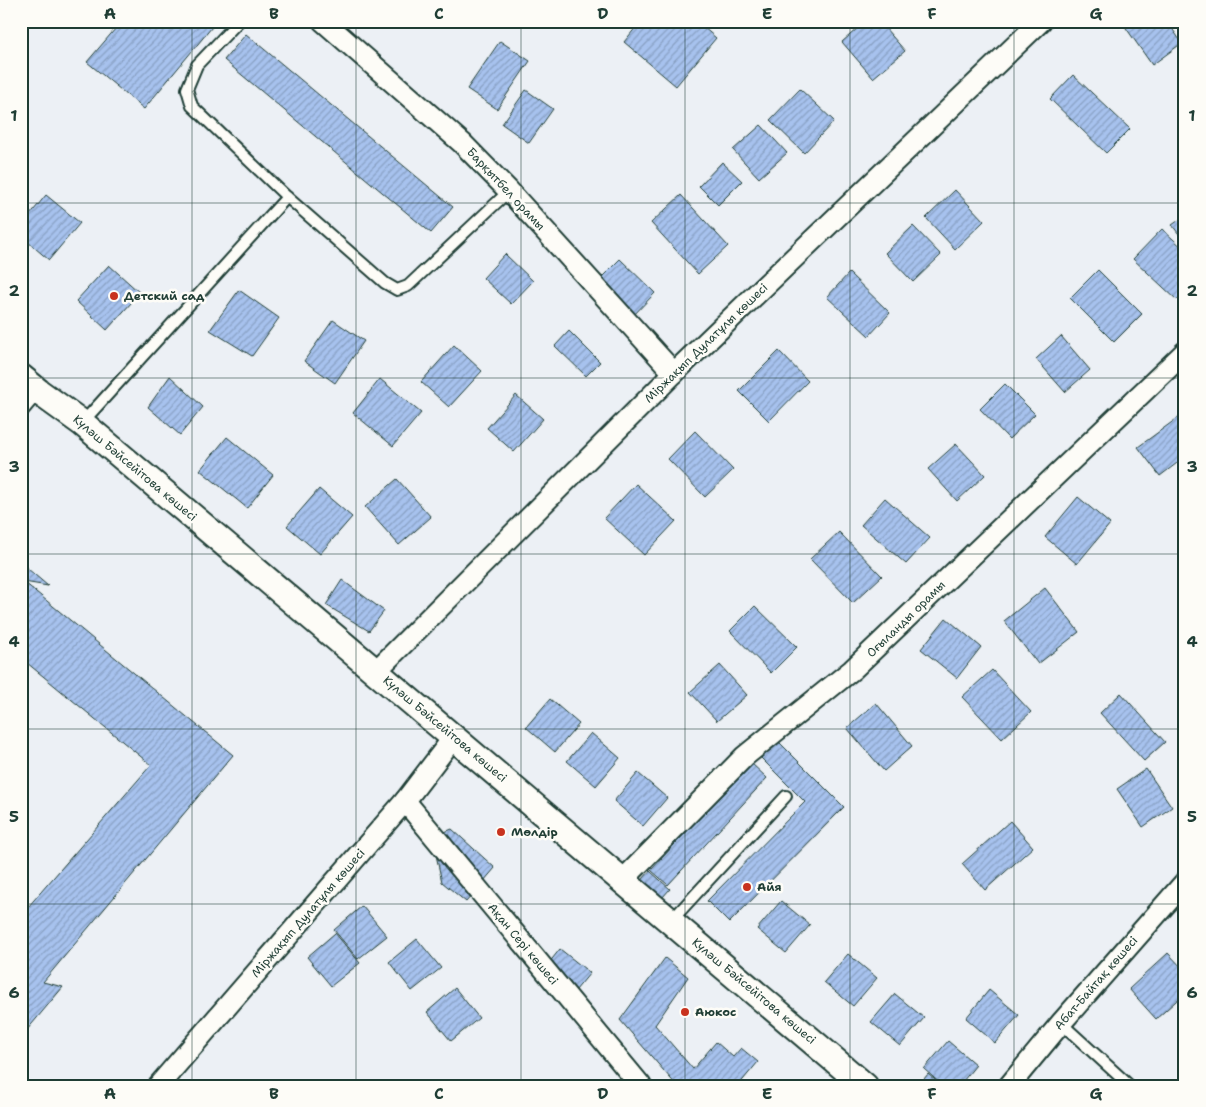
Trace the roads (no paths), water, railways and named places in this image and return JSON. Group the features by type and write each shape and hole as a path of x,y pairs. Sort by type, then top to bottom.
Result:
{"street":[{"name":"Барқытбел орамы","path":"323,21 462,143 509,191 674,373"},
{"name":"Міржақып Дулатұлы көшесі","path":"376,671 674,373 1041,21"},
{"name":"Оғыланды орамы","path":"623,880 745,756 852,670 1185,352"},
{"name":"Күләш Бәйсейітова көшесі","path":"30,384 82,423 865,1086"},
{"name":"Міржақып Дулатұлы көшесі","path":"158,1086 405,801 454,737"},
{"name":"Ақан Сері көшесі","path":"405,801 641,1086"},
{"name":"Абат-Байтақ көшесі","path":"1009,1086 1061,1023 1185,882"}],"lane":[{"path":"238,21 197,65 188,89 192,106 287,197 385,283 396,290 408,286 509,191"},
{"path":"82,423 287,197"},
{"path":"21,413 30,384"},
{"path":"671,920 786,796"},
{"path":"1061,1023 1130,1086"}],"place":[{"name":"Детский сад","path":"114,296"},
{"name":"Мөлдiр","path":"501,832"},
{"name":"Айя","path":"747,887"},
{"name":"Аюкос","path":"685,1012"}]}
